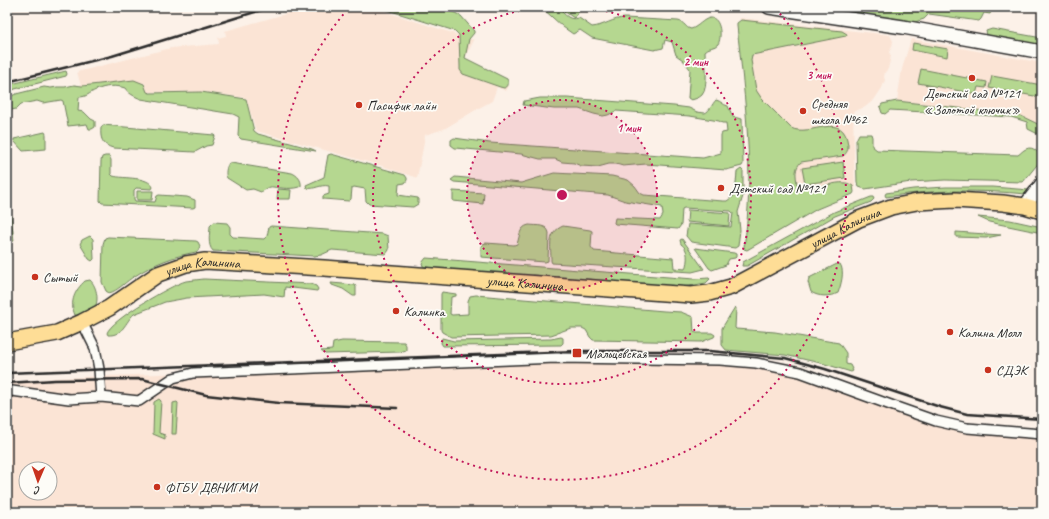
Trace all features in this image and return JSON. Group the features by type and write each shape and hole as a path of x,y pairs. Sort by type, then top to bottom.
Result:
{"main road":[{"path":"769,7 903,27 1042,52"},
{"path":"1026,206 1042,184"},
{"name":"улица Калинина","path":"7,342 57,333 109,308 158,274 186,264 205,261 324,268 659,294 701,294 735,285 859,218 891,207 917,202 941,200 984,201 1026,206 1042,211"}],"street":[{"path":"82,322 95,348 99,369 101,397"},
{"path":"7,392 12,391 69,399 101,397 139,401 172,378 193,373 548,359 710,359 756,363 800,372 921,416 967,428 1042,434"}],"shaded area":[{"path":"310,7 371,7 474,40 465,58 509,86 506,91 497,87 492,101 444,129 425,135 417,178 382,166 256,131 246,98 202,92 147,92 144,83 81,86 77,72 171,48 219,44 218,38 226,36 225,31"},
{"name":"Средняя школа №62","path":"740,18 890,35 893,41 889,52 891,56 888,69 885,72 885,80 882,88 874,100 865,107 853,112 855,190 828,201 751,206 754,138"},
{"name":"Детский сад №121 «Золотой ключик»","path":"911,39 1042,63 1042,126 1019,115 897,101 902,69"},
{"path":"675,361 756,366 799,375 898,412 1042,438 1042,512 7,512 7,384 12,382 56,378 183,373 200,377 304,371 556,362"}],"green space":[{"path":"378,7 443,7 461,16 474,31 469,39 465,58 507,79 508,86 504,88 500,87 463,74 460,70 459,35 455,31"},
{"path":"541,7 557,8 568,17 575,19 579,18 592,27 616,19 625,18 678,21 691,29 707,19 714,19 720,28 720,37 717,45 705,51 706,80 702,95 691,100 688,98 690,69 683,60 676,55 672,42 665,40 663,48 654,50 592,38 580,30 573,34"},
{"path":"558,7 575,7 580,10 574,18"},
{"path":"816,7 992,7 990,14 984,13 979,21 929,14 924,19 912,23"},
{"path":"741,20 842,31 847,34 846,36 752,55 751,60 756,90 762,99 791,128 807,130 833,126 840,129 845,134 848,147 844,155 801,162 796,170 797,184 811,188 847,183 853,186 854,192 853,194 817,209 747,250 744,249 744,247 749,192 749,165 746,109 737,26 737,23"},
{"path":"992,29 1042,38 1042,46 987,35 986,31"},
{"path":"913,43 948,49 947,57 912,50"},
{"path":"921,69 987,82 986,88 978,87 976,94 918,83"},
{"path":"66,71 66,76 15,89 7,93 7,85"},
{"path":"992,76 1042,85 1040,97 989,88"},
{"path":"134,80 144,84 147,92 150,93 201,92 246,99 254,131 258,134 316,151 241,139 238,136 239,117 233,114 141,99 134,96 125,88 118,86 110,86 96,90 86,96 79,97 78,111 84,112 95,121 95,127 92,129 89,129 87,124 68,126 63,101 61,100 43,103 37,101 21,104 16,109 7,111 7,98 16,94 44,87 51,88 74,85 82,86"},
{"path":"540,98 567,98 674,106 689,108 697,112 705,113 716,100 728,106 733,117 742,119 743,164 742,166 726,170 646,164 623,166 609,164 598,167 581,166 555,159 540,159 521,154 455,148 451,145 451,140 454,138 490,143 703,158 721,153 721,135 722,133 727,132 726,123 690,116 616,111 603,116 579,109 554,109 523,105 524,101"},
{"path":"897,101 1019,115 1042,126 1042,136 1028,129 1027,122 1011,117 890,110 885,114 882,113 880,107 882,104"},
{"path":"103,125 215,136 212,145 206,146 195,152 113,148 109,147 102,141 101,128"},
{"path":"45,132 46,149 23,151 14,141 14,139"},
{"path":"859,134 871,134 872,146 877,150 1018,155 1025,149 1031,148 1038,153 1041,160 1023,182 945,180 911,182 865,189 859,187 857,182 856,140"},
{"path":"331,154 405,175 407,180 405,183 399,184 398,195 418,198 418,204 413,207 369,204 366,201 365,189 354,187 352,188 351,199 349,201 323,199 323,196 329,194 329,186 307,188 306,185 324,177 328,155"},
{"path":"109,156 111,160 111,174 113,176 141,179 150,183 153,187 152,189 136,188 134,190 135,201 155,202 157,196 159,195 187,197 195,200 195,207 102,203 100,201 101,161 102,157"},
{"path":"843,162 845,178 805,184 802,168"},
{"path":"229,163 292,173 299,178 301,186 291,188 272,187 261,192 253,189 246,190 227,178 226,170"},
{"path":"741,169 743,171 743,196 738,212 740,230 738,246 735,248 691,242 686,236 688,224 731,227 733,213 731,211 684,208 682,209 681,225 678,229 615,224 615,218 660,220 663,215 662,207 625,201 608,195 454,182 451,180 455,177 521,183 554,173 612,176 628,180 640,193 644,195 727,201 735,195 737,172"},
{"path":"993,187 1029,190 1030,192 1027,194 939,191 886,197 885,195 886,193 913,189"},
{"path":"278,189 291,190 290,199 277,199"},
{"path":"137,191 153,191 152,200 137,200"},
{"path":"453,191 484,193 483,204 453,201"},
{"path":"871,197 874,199 871,202 835,216 747,266 742,266 743,262 834,212"},
{"path":"688,210 730,213 729,226 687,222"},
{"path":"7,216 11,216 14,241 7,242"},
{"path":"978,217 1010,220 1042,227 1042,233 989,222"},
{"path":"214,222 227,223 230,227 230,234 233,237 264,239 267,236 269,227 271,226 383,234 388,236 389,250 386,254 332,250 321,255 314,256 213,251 209,242 209,235 210,226"},
{"path":"529,225 541,226 548,230 548,261 481,257 481,246 483,244 517,244 519,235 523,228"},
{"path":"563,226 592,231 591,247 594,251 673,258 674,268 685,269 687,252 681,244 680,240 682,239 704,269 692,272 552,263 552,236 554,232"},
{"path":"956,232 1001,235 986,238 956,237"},
{"path":"90,236 93,239 94,259 92,261 89,259 80,244 82,240"},
{"path":"105,238 196,241 200,246 196,252 156,264 109,293 106,291 102,282 103,244"},
{"path":"695,248 734,253 736,254 736,257 729,259 726,265 712,270"},
{"path":"426,258 710,279 706,283 683,287 429,268 423,266 422,263"},
{"path":"837,264 840,264 842,270 838,293 824,296 811,292 808,282 809,278"},
{"path":"204,279 311,284 316,286 318,289 317,291 285,287 284,297 264,294 187,298 165,302 134,314 120,331 113,335 108,335 107,333 111,327 119,320 155,296 186,281"},
{"path":"90,280 96,290 97,295 95,307 93,310 81,317 75,315 73,310 74,296 85,281"},
{"path":"331,283 355,285 356,296 353,296 343,289 332,285"},
{"path":"442,292 456,294 456,296 451,297 450,314 452,315 468,314 468,301 470,296 476,295 681,312 693,317 694,332 712,333 715,335 714,337 701,342 593,340 586,330 582,328 571,328 551,335 451,337 441,330"},
{"path":"735,307 736,329 775,332 839,343 846,353 846,364 850,365 853,371 851,372 825,364 785,355 726,350 722,345 722,328"},
{"path":"442,338 454,341 551,339 563,338 563,343 561,345 443,346 441,343"},
{"path":"342,341 404,342 406,345 406,350 400,352 325,354 321,351 332,350 333,343"},
{"path":"159,399 161,401 159,433 165,435 165,439 153,434 154,402"},
{"path":"177,402 176,434 172,434 173,403"}],"railway":[{"path":"7,82 112,56 271,7"},
{"path":"7,373 577,351 710,351 785,358 825,369 940,407 967,414 1042,419"},
{"path":"7,383 55,380 142,379 206,395 279,403 397,408"}],"place":[{"name":"Детский сад №121 «Золотой ключик»","path":"972,78"},
{"name":"Пасифик лайн","path":"359,105"},
{"name":"Средняя школа №62","path":"803,111"},
{"name":"Детский сад №121","path":"721,188"},
{"name":"Сытый","path":"35,277"},
{"name":"Калинка","path":"396,311"},
{"name":"Калина Молл","path":"950,332"},
{"name":"Мальцевская","path":"577,353"},
{"name":"СДЭК","path":"988,370"},
{"name":"ФГБУ ДВНИГМИ","path":"157,487"}]}
